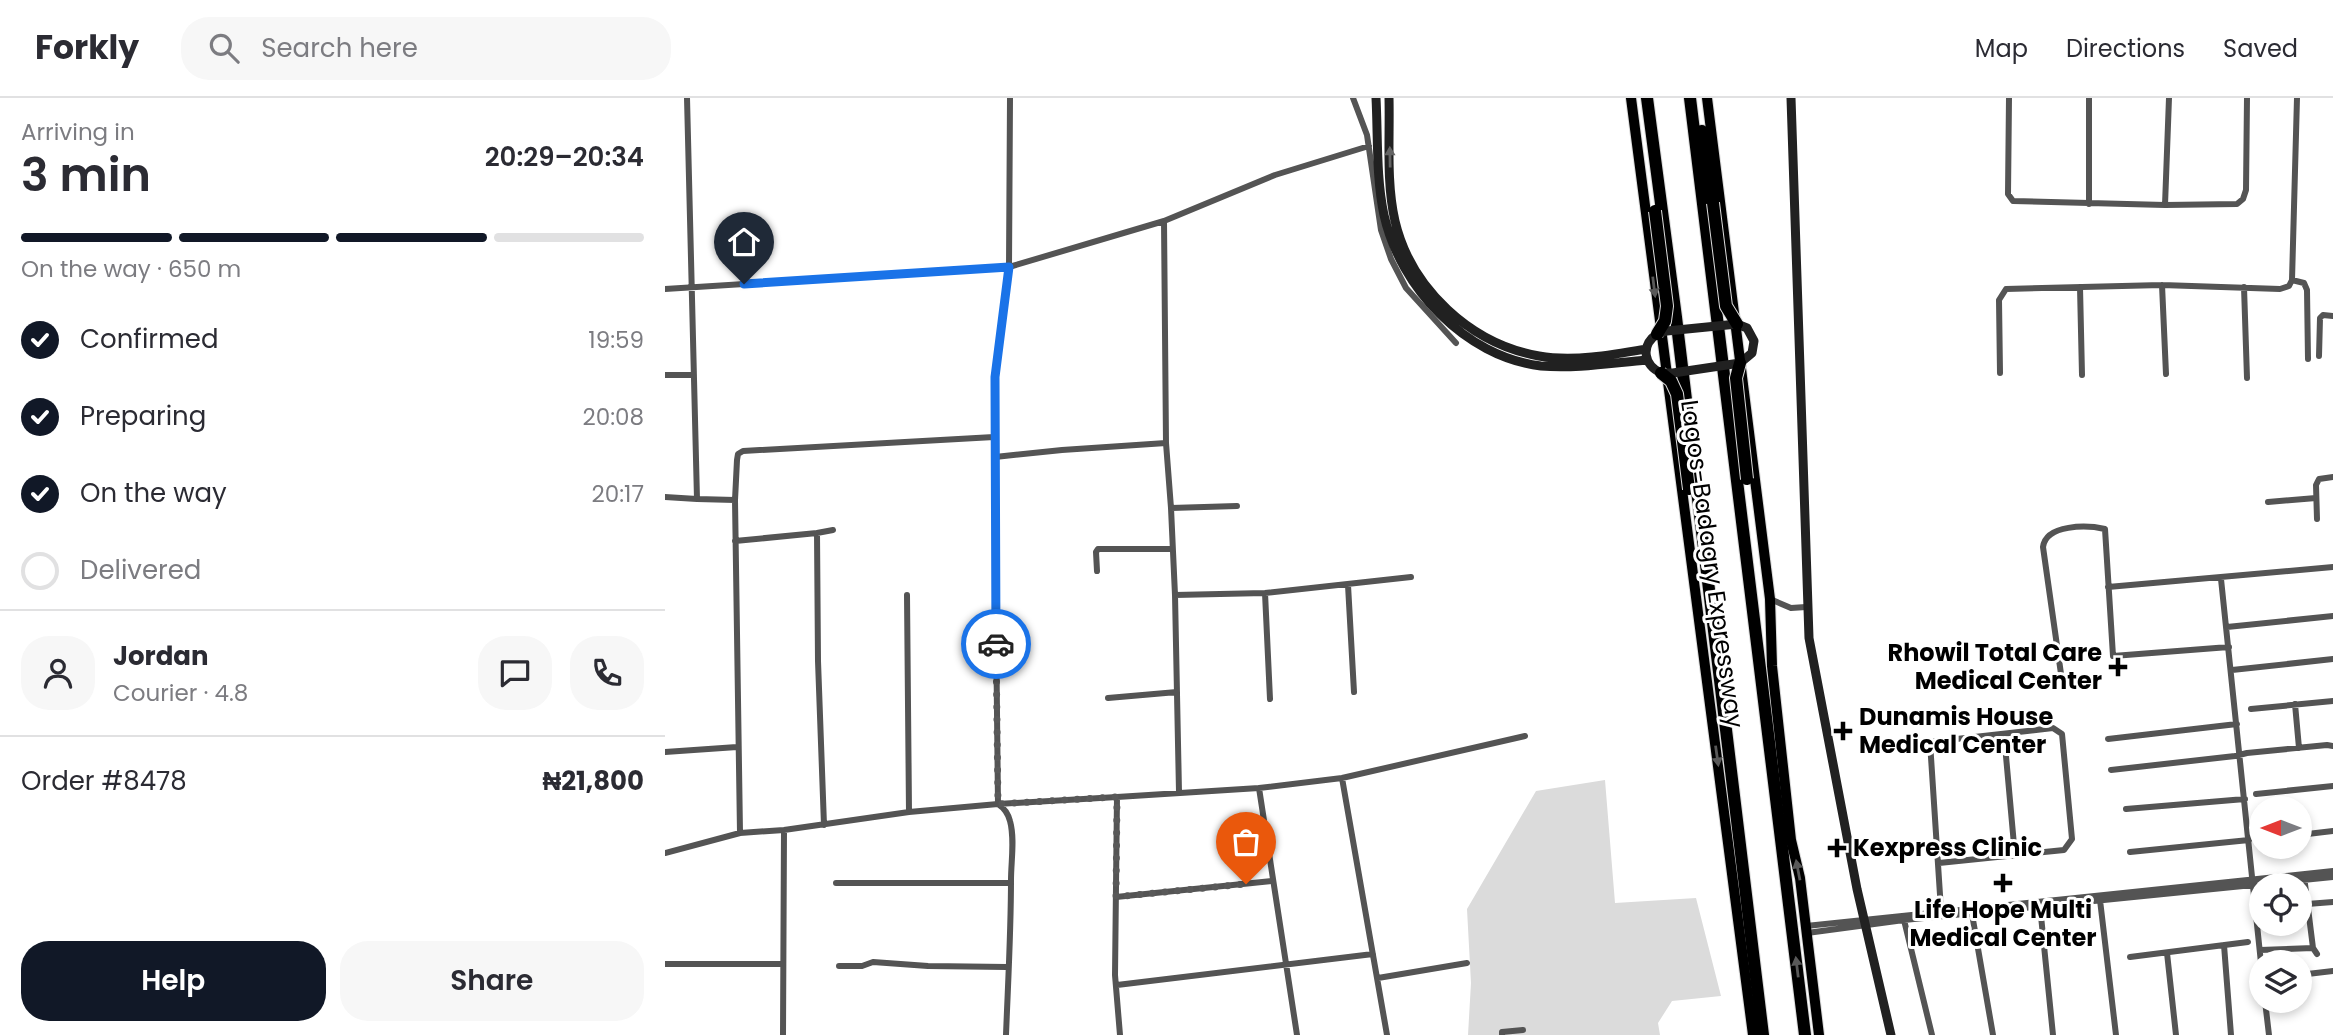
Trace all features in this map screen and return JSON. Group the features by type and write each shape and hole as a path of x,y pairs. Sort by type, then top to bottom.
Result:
{"highway":[{"path":"1641,98 1667,306 1665,321 1657,334"},
{"name":"Lagos-Badagry Expressway","path":"1647,98 1763,1035"},
{"name":"Lagos-Badagry Expressway","path":"1690,98 1805,1035"},
{"path":"1697,98 1726,306 1737,324"},
{"path":"1740,363 1736,378 1758,587 1767,721"},
{"path":"1661,373 1671,381 1677,394 1703,596 1728,741"}],"main road":[{"name":"Lagos-Badagry Expressway","path":"1631,98 1753,1035"},
{"path":"1707,98 1770,600"},
{"name":"Lagos-Badagry Expressway","path":"1770,600 1772,666 1790,826 1819,1035"}],"street":[{"path":"687,98 697,499"},
{"path":"998,804 995,377 1009,267 1010,98"},
{"path":"1353,98 1367,135 1381,230 1391,258 1406,288 1455,342"},
{"path":"1376,98 1382,195 1388,229 1398,256 1421,292 1483,347 1511,358 1539,365 1564,366 1647,360"},
{"path":"1389,98 1391,200 1401,242 1410,262 1460,326 1517,351 1541,356 1565,358 1646,349"},
{"path":"1789,98 1803,607 1817,712 1885,1035"},
{"path":"2009,98 2008,194 2013,201 2165,205 2237,204 2243,199 2246,190 2247,98"},
{"path":"2089,98 2089,204"},
{"path":"2165,205 2169,98"},
{"path":"2000,373 1999,300 2006,289 2162,285 2287,288 2292,280 2297,98"},
{"path":"665,289 1009,267 1164,221 1275,175 1369,146"},
{"path":"1164,221 1165,443 1175,596 1179,792"},
{"path":"2292,280 2302,281 2307,289 2308,359"},
{"path":"2162,285 2166,374"},
{"path":"2080,287 2082,375"},
{"path":"2244,287 2247,378"},
{"path":"2319,356 2320,318 2333,316"},
{"path":"1737,324 1747,328 1754,341 1752,354 1740,363 1661,373 1652,368 1647,360 1646,349 1649,341 1657,334 1737,324"},
{"path":"665,376 694,375"},
{"path":"740,833 734,541 738,454 743,451 994,437"},
{"path":"995,457 1165,443"},
{"path":"2317,519 2316,485 2319,479 2333,477"},
{"path":"665,498 734,500"},
{"path":"2267,502 2315,498"},
{"path":"1171,508 1237,506"},
{"path":"2063,688 2043,547 2049,533 2087,527 2105,530 2113,656 2229,647"},
{"path":"734,541 833,530"},
{"path":"817,533 824,825"},
{"path":"1097,571 1098,549 1172,549"},
{"path":"2108,587 2333,567"},
{"path":"1175,596 1265,593 1411,577"},
{"path":"2130,852 2249,840 2221,579"},
{"path":"1348,585 1354,692"},
{"path":"1265,593 1270,699"},
{"path":"907,595 909,812"},
{"path":"1770,600 1791,608 1803,607"},
{"path":"2227,627 2333,616"},
{"path":"2232,670 2333,659"},
{"path":"1108,698 1177,692"},
{"path":"2251,709 2333,701"},
{"path":"2295,704 2299,747"},
{"path":"2108,739 2237,724"},
{"path":"1939,863 2064,850 2072,839 2062,734 2053,728 1930,742 1941,910"},
{"path":"2004,734 2015,856"},
{"path":"665,853 740,833 784,830 909,812 1259,788 1342,778 1525,736"},
{"path":"2111,770 2299,747 2333,746"},
{"path":"665,752 737,747"},
{"path":"1342,778 1387,1035"},
{"path":"2256,794 2333,786"},
{"path":"1259,788 1297,1035"},
{"path":"1117,797 1117,985 1120,1035"},
{"path":"2126,809 2245,799"},
{"path":"998,804 1005,809 1010,820 1012,920 1007,967 1006,1035"},
{"path":"783,1035 784,830"},
{"path":"2312,833 2333,831"},
{"path":"2312,875 2333,871"},
{"path":"2312,877 2333,877"},
{"path":"1116,897 1272,881"},
{"path":"1862,922 1972,914 2249,882"},
{"path":"1806,929 1941,910 2249,882"},
{"path":"837,883 1011,883"},
{"path":"2100,900 2116,1035"},
{"path":"2312,904 2333,902"},
{"path":"2040,906 2053,1035"},
{"path":"1972,914 1993,1035"},
{"path":"1903,920 1932,1035"},
{"path":"1862,922 1891,1035"},
{"path":"2312,933 2315,951 2312,951"},
{"path":"2259,936 2260,950"},
{"path":"2130,957 2248,942"},
{"path":"2224,946 2231,1035"},
{"path":"2167,953 2176,1035"},
{"path":"1117,985 1373,954"},
{"path":"839,966 862,966 873,962 1007,967"},
{"path":"1378,978 1467,963"},
{"path":"665,964 782,964"},
{"path":"2312,973 2333,971"},
{"path":"2266,1013 2269,1035"},
{"path":"1502,1035 1502,1032 1523,1030"}],"shaded area":[{"path":"1605,780 1615,903 1696,898 1721,996 1672,1001 1658,1023 1660,1035 1468,1035 1471,983 1467,909 1536,791"}],"way so far":[{"path":"996,644 998,804 1117,797 1116,897 1246,884"}],"place":[{"name":"Rhowil Total Care Medical Center","path":"2118,667"},
{"name":"Dunamis House Medical Center","path":"1843,731"},
{"name":"Kexpress Clinic","path":"1837,848"},
{"name":"Life Hope Multi Medical Center","path":"2003,883"}],"route":[{"path":"744,284 1009,267 995,377 996,644"}]}
